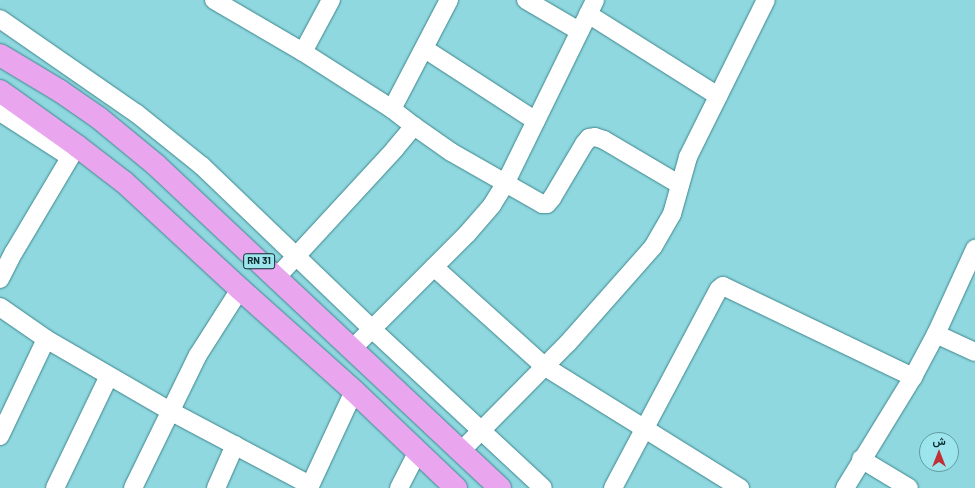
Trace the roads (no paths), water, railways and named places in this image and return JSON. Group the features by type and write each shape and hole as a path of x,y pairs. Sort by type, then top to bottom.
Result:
{"highway":[{"name":"RN 31","path":"0,55 60,91 99,118 156,165 353,348 460,452 500,488"},
{"path":"0,91 74,151 124,182 354,391 418,450 456,488"}],"street":[{"path":"303,52 331,0"},
{"path":"526,0 579,31"},
{"path":"460,452 480,430 568,343 653,247 672,214 688,157 766,0"},
{"path":"218,1 303,52 392,109 451,152 536,203 547,204 584,144 589,138 595,137 604,140 680,185"},
{"path":"392,109 425,49 444,2"},
{"path":"353,348 467,234 492,205 505,184 591,7 718,96"},
{"path":"0,19 136,113 202,166 372,329 543,488"},
{"path":"425,49 536,121"},
{"path":"60,91 78,73"},
{"path":"0,112 74,151 14,252 0,279"},
{"path":"277,277 395,149 414,126"},
{"path":"845,488 861,459 913,377 936,334 975,249"},
{"path":"434,267 544,366 740,488"},
{"path":"613,488 719,289 723,286 913,377"},
{"path":"133,488 210,333 240,289"},
{"path":"0,307 46,339 109,376 310,487 354,391"},
{"path":"936,334 975,352"},
{"path":"0,436 46,339"},
{"path":"55,488 109,376"},
{"path":"216,488 235,445"},
{"path":"400,488 418,450"},
{"path":"861,459 909,488"}]}
